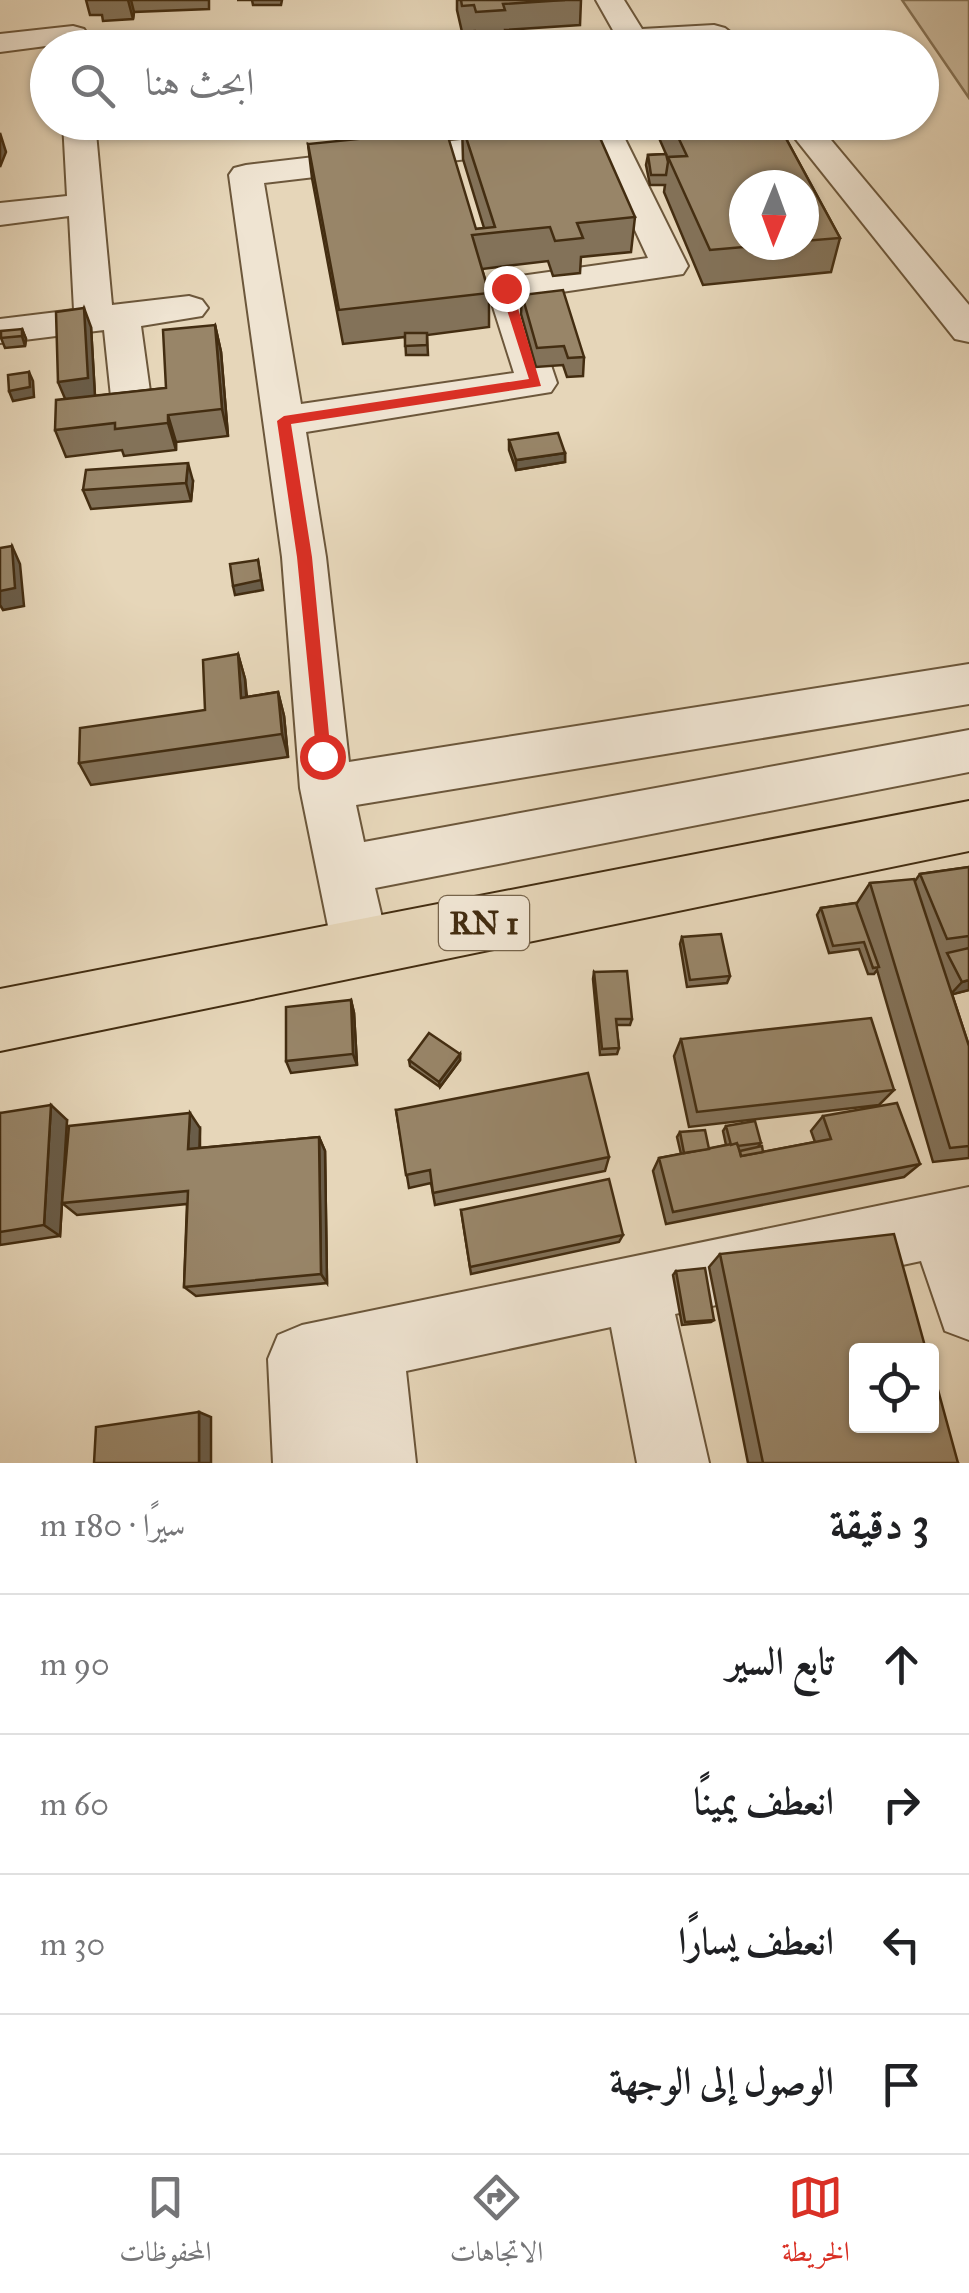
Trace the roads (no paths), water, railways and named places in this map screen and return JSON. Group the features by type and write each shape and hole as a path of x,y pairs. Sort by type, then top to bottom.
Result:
{"main road":[{"name":"RN 1","path":"0,997 350,898 969,804"},
{"name":"RN 1","path":"0,1020 969,826"}],"lane":[{"path":"70,0 73,30"},
{"path":"610,0 627,30"},
{"path":"0,43 30,42"},
{"path":"81,140 85,204 108,318 132,406"},
{"path":"546,140 246,175 304,557 326,788 350,898 969,751"},
{"path":"284,421 537,382 506,288 670,266 609,140"},
{"path":"813,140 969,330"},
{"path":"0,214 85,204"},
{"path":"0,331 189,308"},
{"path":"326,788 969,684"},
{"path":"309,1463 302,1359 955,1222 969,1307"},
{"path":"636,1289 673,1463"},
{"path":"370,1345 380,1463"}]}
